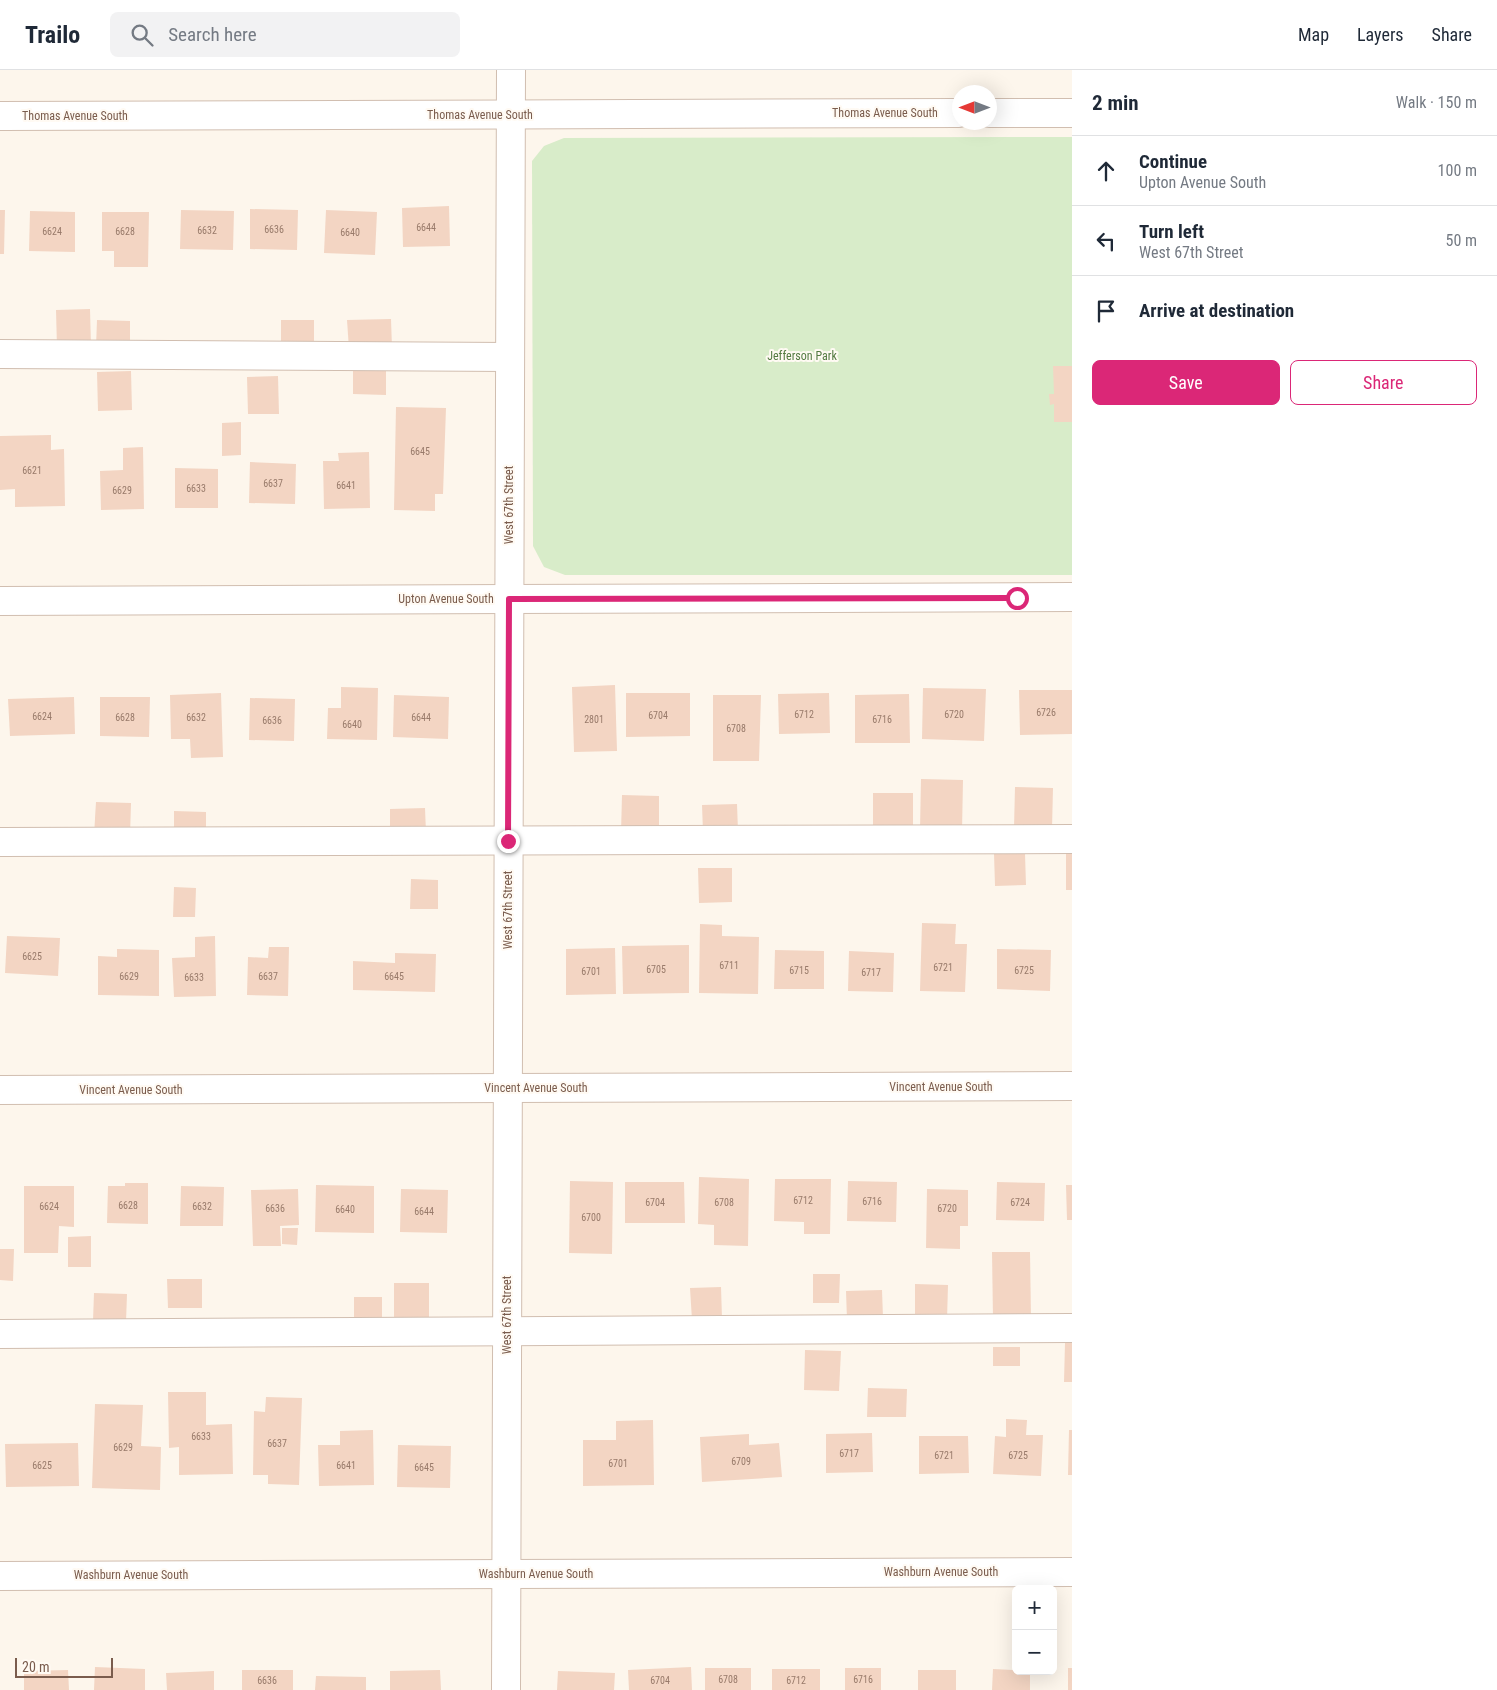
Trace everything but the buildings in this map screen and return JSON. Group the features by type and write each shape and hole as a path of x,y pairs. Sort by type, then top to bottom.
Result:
{"street":[{"name":"West 67th Street","path":"506,1690 510,70"},
{"name":"Thomas Avenue South","path":"0,116 952,113"},
{"path":"997,113 1072,113"},
{"path":"0,354 509,357"},
{"name":"Upton Avenue South","path":"0,601 1072,597"},
{"path":"0,842 1072,839"},
{"name":"Vincent Avenue South","path":"0,1090 1072,1086"},
{"path":"0,1334 1072,1328"},
{"name":"Washburn Avenue South","path":"0,1576 1072,1572"}],"green space":[{"name":"Jefferson Park","path":"1072,137 1072,575 565,575 544,567 533,546 532,161 544,146 564,138"}],"route":[{"path":"508,841 509,599 1017,598"}]}
